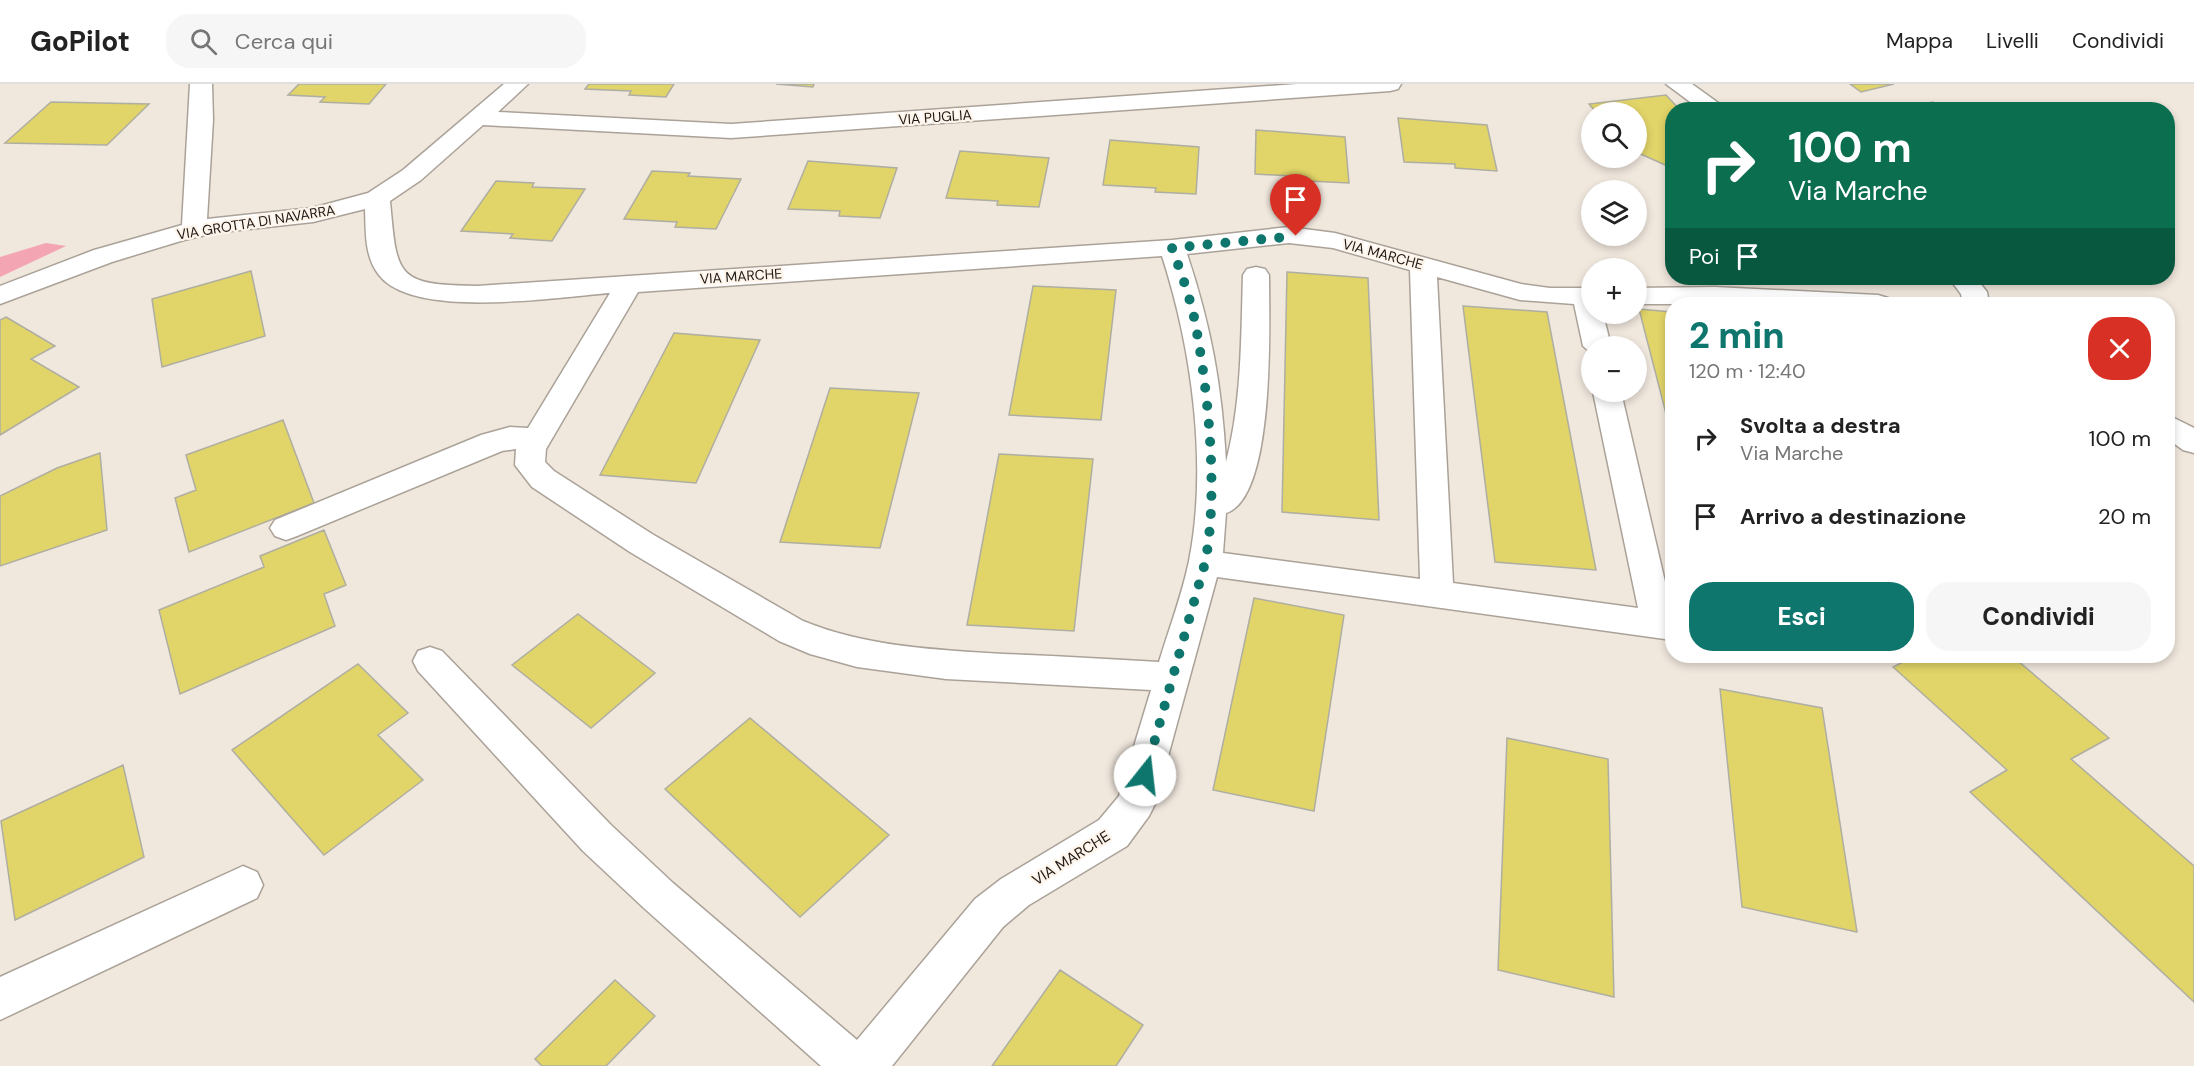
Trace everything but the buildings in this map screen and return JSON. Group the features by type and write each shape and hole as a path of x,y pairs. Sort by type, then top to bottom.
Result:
{"street":[{"path":"195,229 195,196 202,139 201,84"},
{"name":"VIA GROTTA DI NAVARRA","path":"0,296 103,256 195,229 313,215 377,198 402,184 517,84"},
{"name":"VIA PUGLIA","path":"480,118 722,132 1170,92 1390,84"},
{"path":"1677,84 1705,102"},
{"name":"VIA MARCHE","path":"377,198 385,262 398,279 423,290 477,294 1172,248 1279,236 1304,236 1335,241 1527,294 1581,296"},
{"name":"VIA MARCHE","path":"864,1066 989,914 1015,892 1095,845 1124,822 1140,795 1205,563 1210,505 1209,441 1196,333 1190,301 1172,248"},
{"path":"1423,266 1437,594"},
{"path":"1210,505 1224,502 1234,491 1250,428 1254,384 1256,275"},
{"path":"629,284 537,439 529,460 533,470 543,479 651,549 791,631 822,645 857,653 967,667 1173,677"},
{"path":"1647,296 1757,297"},
{"path":"1205,563 1665,625 1609,402"},
{"path":"2175,430 2194,442"},
{"path":"286,528 492,443 510,438 537,439"},
{"path":"430,661 484,715 597,838 854,1066"},
{"path":"0,999 243,885"}],"shaded area":[{"path":"46,243 66,246 0,277 0,257"}],"route":[{"path":"1145,775 1205,563 1210,532 1209,453 1204,384 1194,317 1172,248 1296,236"}]}
